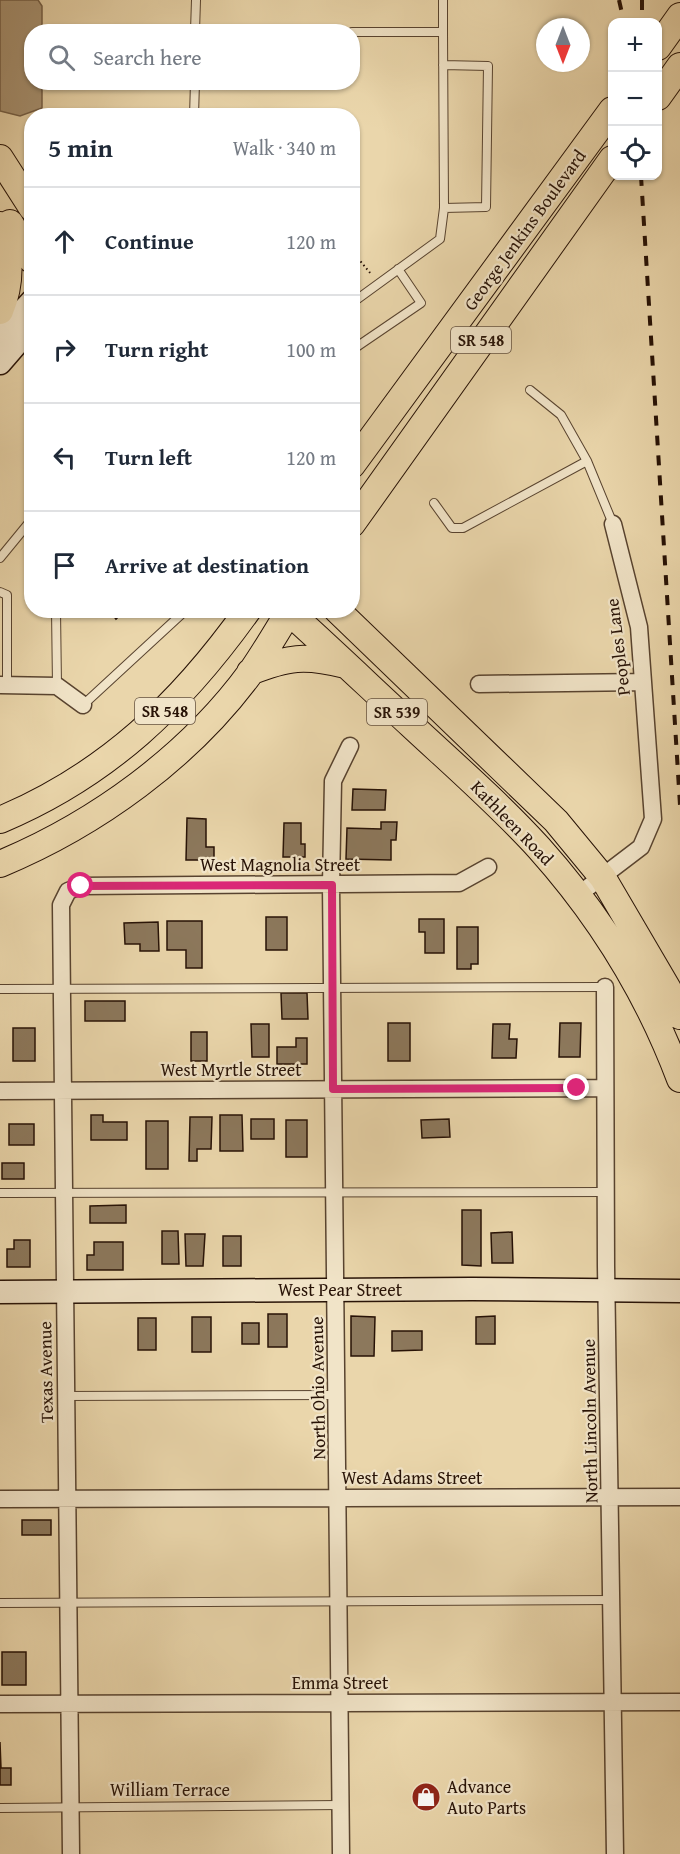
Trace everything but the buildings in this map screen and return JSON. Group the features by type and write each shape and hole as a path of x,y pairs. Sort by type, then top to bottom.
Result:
{"main road":[{"name":"George Jenkins Boulevard","path":"360,454 608,115"},
{"path":"0,158 24,196"},
{"name":"George Jenkins Boulevard","path":"360,513 608,165"},
{"path":"0,208 24,247"},
{"path":"0,225 10,258 9,281 0,311"},
{"name":"SR 548","path":"0,820 96,770 135,740 208,665 242,618"},
{"name":"SR 548","path":"0,864 67,832 114,802 194,735 250,672 285,618"},
{"name":"Kathleen Road","path":"296,618 514,823 578,895 626,964 653,1016 680,1079"},
{"name":"Kathleen Road","path":"345,618 556,821 603,878 668,989 680,1016"},
{"path":"250,672 295,657 346,665"}],"street":[{"path":"0,335 24,310"},
{"path":"0,363 24,335"},
{"name":"Peoples Lane","path":"578,895 641,848 652,819 639,627 613,524"},
{"path":"479,684 643,682"},
{"path":"3,685 57,686 83,705"},
{"name":"North Ohio Avenue","path":"341,1854 332,885 333,781 350,746"},
{"name":"West Magnolia Street","path":"68,891 81,886 459,883 488,867"},
{"name":"Texas Avenue","path":"68,891 62,905 62,1091 70,1854"},
{"name":"North Lincoln Avenue","path":"605,987 615,1854"},
{"name":"West Myrtle Street","path":"0,1091 605,1088"},
{"name":"West Pear Street","path":"0,1292 680,1291"},
{"name":"West Adams Street","path":"0,1500 680,1497"},
{"name":"Emma Street","path":"0,1704 680,1702"}],"lane":[{"path":"195,24 196,0"},
{"path":"360,297 440,238 444,208 443,0"},
{"path":"360,32 443,32"},
{"path":"443,66 488,66 486,207 444,208"},
{"path":"194,108 195,90"},
{"path":"360,345 421,303 398,269"},
{"name":"Peoples Lane","path":"530,390 561,415 587,461 613,524"},
{"path":"434,503 452,528 463,528 587,461"},
{"path":"0,558 24,529"},
{"path":"0,592 8,595 3,685"},
{"path":"56,618 57,686"},
{"path":"83,705 177,618"},
{"path":"0,989 605,987"},
{"path":"0,1193 606,1192"},
{"path":"65,1396 338,1395"},
{"path":"0,1603 612,1600"},
{"name":"William Terrace","path":"0,1808 341,1805"}],"path":[{"path":"360,261 379,284"}],"shaded area":[{"path":"0,0 38,0 42,6 42,24 24,24 24,90 42,90 42,108 24,108 24,115 20,116 0,111"}],"railway":[{"path":"619,0 623,18"},
{"path":"642,0 642,18"},
{"path":"641,180 680,805"}],"place":[{"name":"Advance Auto Parts","path":"426,1797"}],"route":[{"path":"81,886 332,885 333,1089 577,1088"}]}
